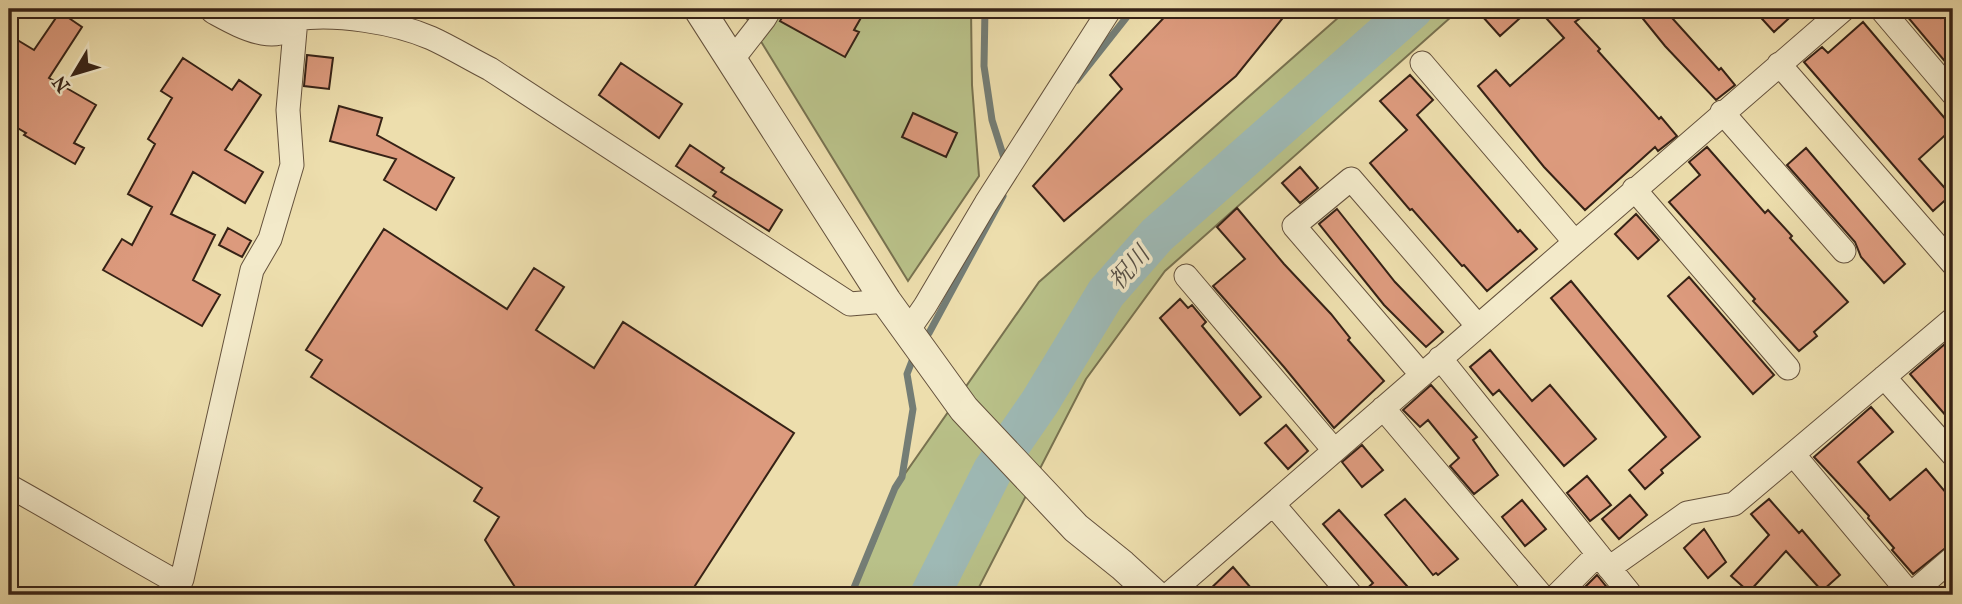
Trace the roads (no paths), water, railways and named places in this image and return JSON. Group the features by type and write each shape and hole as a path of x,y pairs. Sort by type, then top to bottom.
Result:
{"street":[{"path":"215,9 246,25 270,31 282,29 297,14"},
{"path":"699,9 886,301 964,409 1076,528 1155,595"},
{"path":"732,60 770,9"},
{"path":"907,332 1110,9"},
{"path":"1168,595 1844,9"},
{"path":"1881,9 1953,94"},
{"path":"297,14 383,24 429,37 490,69 850,304 886,301"},
{"path":"9,486 77,523 94,537 177,590 252,270 270,239 292,165 288,110 297,14"},
{"path":"1422,63 1574,241"},
{"path":"1779,64 1953,264"},
{"path":"1722,112 1844,251"},
{"path":"1421,374 1294,226 1351,179 1477,325"},
{"path":"1634,189 1788,368"},
{"path":"1186,276 1334,450"},
{"path":"1557,595 1603,561 1687,513 1734,503 1953,319"},
{"path":"1440,358 1630,595"},
{"path":"1884,377 1953,455"},
{"path":"1382,408 1541,595"},
{"path":"1793,454 1911,595 1951,565"},
{"path":"1273,503 1351,595"}],"waterway":[{"path":"985,9 984,66 992,120 1004,158"},
{"path":"1077,80 1133,9"},
{"name":"祝川","path":"930,595 993,470 1040,402 1106,293 1157,235 1413,9"},
{"path":"929,333 1003,196"},
{"path":"851,595 902,477 913,409 907,374 912,361"}]}
